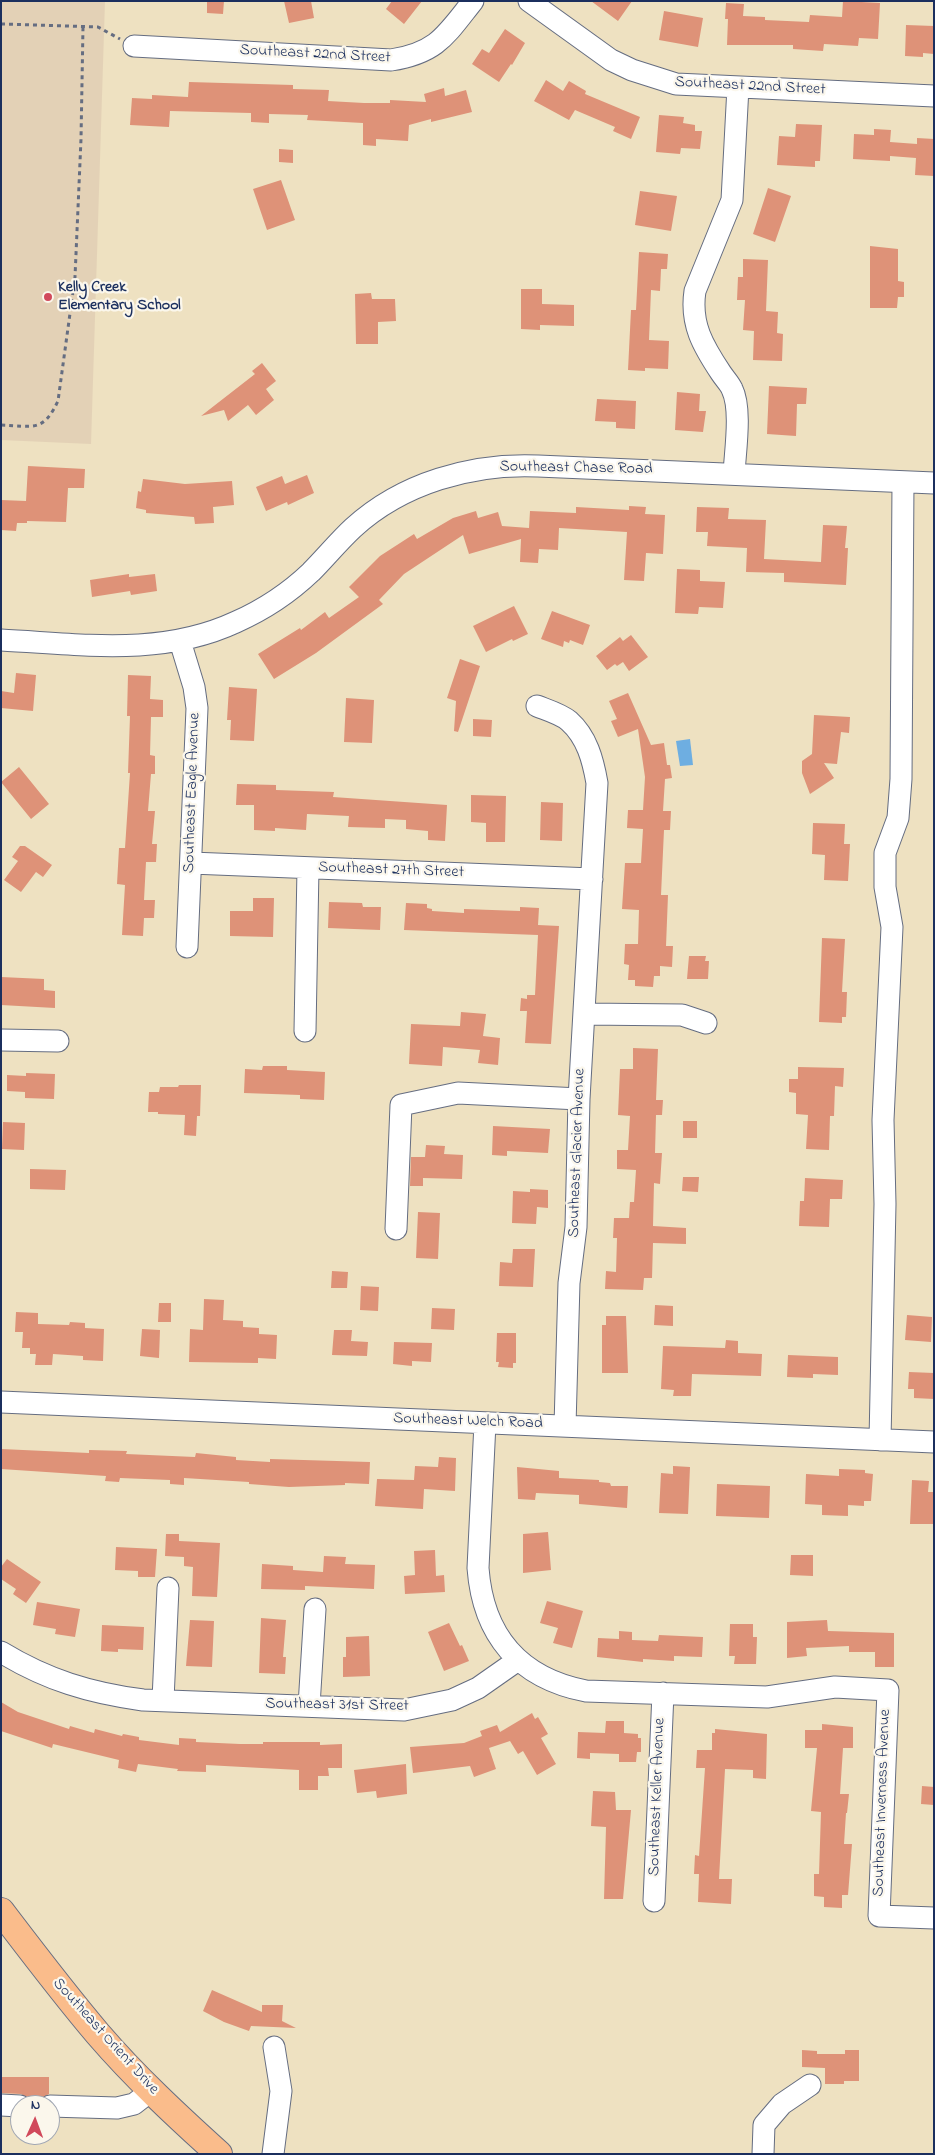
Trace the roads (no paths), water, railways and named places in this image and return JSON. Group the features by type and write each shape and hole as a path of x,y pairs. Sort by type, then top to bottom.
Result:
{"main road":[{"name":"Southeast Orient Drive","path":"1,1911 66,1996 98,2034 208,2150"}],"street":[{"name":"Southeast 22nd Street","path":"134,46 391,60 411,57 428,50 444,38 473,1"},
{"name":"Southeast 22nd Street","path":"529,1 611,60 632,70 676,84 934,96"},
{"path":"734,474 737,421 735,397 733,390 705,347 696,327 693,307 695,291 732,200 738,87"},
{"name":"Southeast Chase Road","path":"1,640 150,646 180,641 217,630 259,611 299,582 354,528 371,514 403,494 446,477 487,467 520,465 934,483"},
{"path":"880,1440 885,1204 883,1120 892,927 885,887 885,853 898,818 901,779 903,482"},
{"name":"Southeast Eagle Avenue","path":"180,641 194,687 197,708 187,947"},
{"name":"Southeast Glacier Avenue","path":"537,706 568,720 580,733 594,765 597,783 579,1099 576,1227 569,1283 565,1426"},
{"name":"Southeast 27th Street","path":"191,864 592,879"},
{"path":"305,1031 308,868"},
{"path":"585,1014 682,1015 706,1023"},
{"path":"1,1040 58,1041"},
{"path":"396,1229 401,1105 458,1093 579,1099"},
{"name":"Southeast Welch Road","path":"1,1402 934,1442"},
{"path":"485,1423 478,1568 480,1588 487,1617 501,1642 518,1660 533,1672 567,1688 586,1691 662,1693"},
{"path":"163,1700 168,1588"},
{"path":"309,1706 315,1609"},
{"name":"Southeast 31st Street","path":"1,1652 39,1674 73,1686 143,1700 404,1710 452,1700 478,1688 518,1660"},
{"name":"Southeast Inverness Avenue","path":"662,1693 767,1697 835,1687 888,1690 879,1916 934,1918"},
{"name":"Southeast Keller Avenue","path":"654,1901 662,1693"},
{"path":"273,2154 281,2091 274,2047"},
{"path":"763,2154 764,2125 782,2104 810,2085"},
{"path":"60,2106 117,2108 134,2104 152,2090"}],"water":[{"path":"690,739 693,765 680,766 676,741"}],"place":[{"name":"Kelly Creek Elementary School","path":"48,297"}]}
